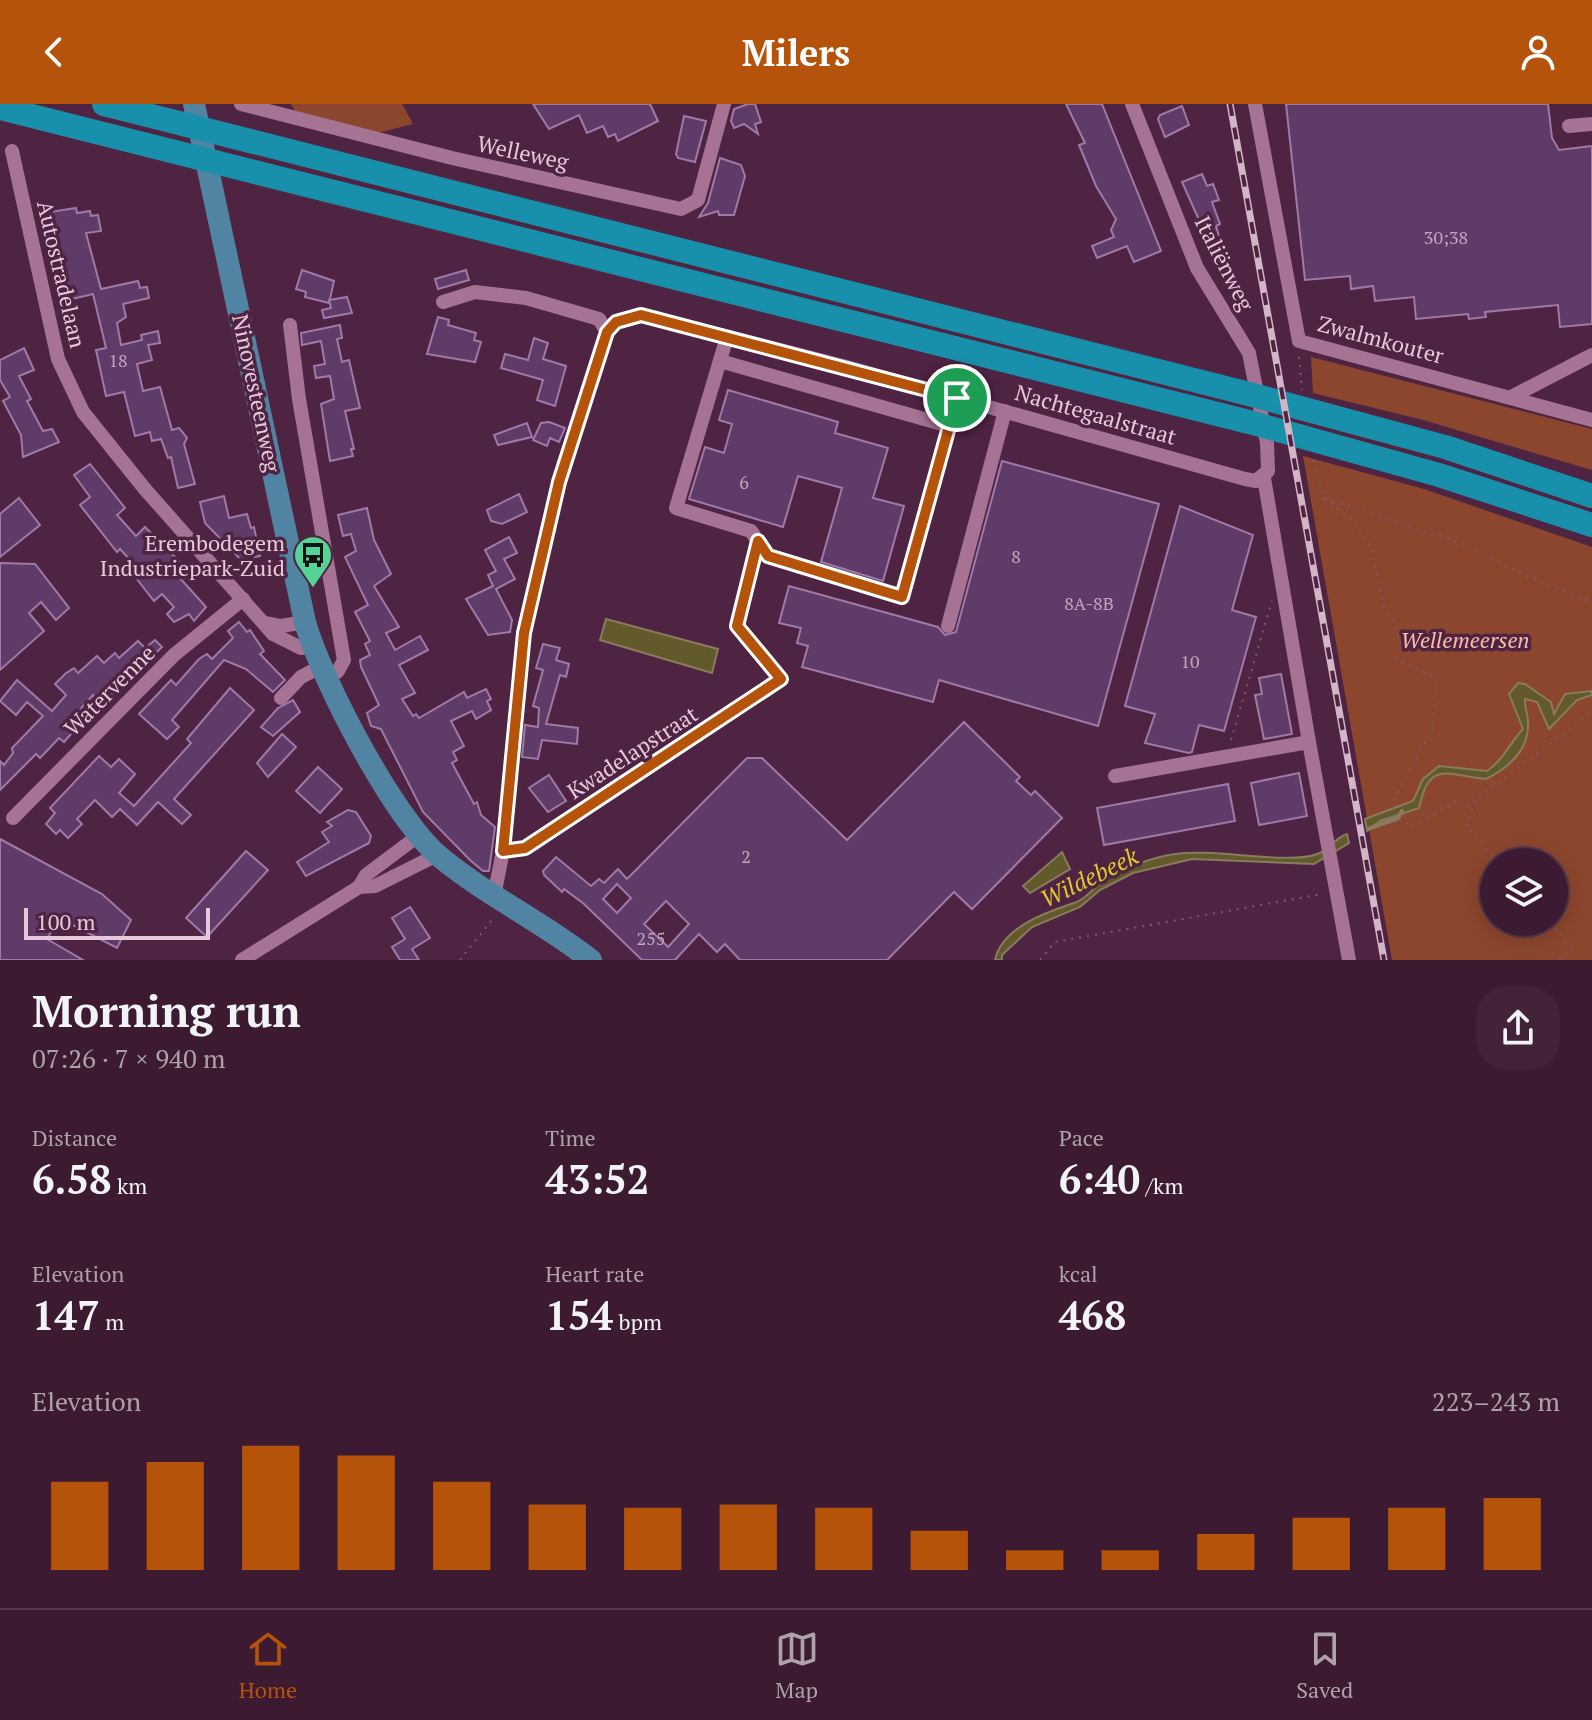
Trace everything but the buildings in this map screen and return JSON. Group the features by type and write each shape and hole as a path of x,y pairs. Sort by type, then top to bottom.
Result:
{"highway":[{"path":"104,104 1245,393 1445,447 1592,496"},
{"path":"0,108 1249,422 1439,475 1592,525"}],"main road":[{"name":"Ninovesteenweg","path":"194,104 305,622 320,664 394,801 418,836 437,855 591,960"}],"street":[{"name":"Welleweg","path":"241,104 452,158 681,209 698,200 724,104"},
{"name":"Italiënweg","path":"1132,104 1197,268 1249,353 1267,443 1268,471 1264,478"},
{"name":"Zwalmkouter","path":"1255,104 1299,341 1513,396 1592,420"},
{"path":"1569,126 1592,124"},
{"name":"Autostradelaan","path":"12,151 58,359 83,412 243,599 286,643 301,648 320,664"},
{"path":"443,302 475,292 526,298 599,319 607,332 559,482 524,633 500,899"},
{"name":"Nachtegaalstraat","path":"607,332 616,322 641,315 1005,411 1245,479 1256,481 1264,478"},
{"name":"Ninovesteenweg","path":"290,325 299,399 344,660 338,671 320,664"},
{"path":"727,337 676,508 751,531 768,556 902,597 957,398"},
{"path":"1513,396 1592,355"},
{"path":"720,361 949,426"},
{"path":"948,626 1005,411"},
{"path":"1264,478 1349,960"},
{"name":"Kwadelapstraat","path":"503,851 525,848 781,679 737,626 758,541"},
{"name":"Watervenne","path":"13,818 174,655 243,599"},
{"path":"266,623 281,626 305,622"},
{"path":"281,698 301,677 320,664"},
{"path":"1115,776 1309,742"},
{"path":"242,960 359,887 366,875 418,836"},
{"path":"359,887 375,886 437,855"}],"path":[{"path":"1473,809 1458,800 1413,827 1395,817 1393,802 1433,728 1436,678 1396,659 1400,643 1394,621 1384,606 1371,547 1351,519 1324,498 1456,541 1536,580 1592,602"},
{"path":"1231,756 1229,746 1270,604 1285,598"},
{"path":"1486,848 1467,826 1475,800 1592,712"},
{"path":"1040,960 1055,942 1337,892"},
{"path":"460,960 500,899"},
{"path":"1559,960 1571,947 1561,936"}],"green space":[{"path":"291,104 402,104 413,124 374,134 297,114"},
{"path":"1311,357 1592,429 1592,470 1423,420 1313,393"},
{"name":"Wellemeersen","path":"1303,456 1424,489 1592,547 1592,960 1392,960"}],"shaded area":[{"path":"606,619 718,649 712,673 600,640"},
{"path":"1518,683 1525,684 1551,702 1554,714 1565,694 1592,691 1592,695 1577,700 1549,729 1537,702 1525,699 1528,722 1525,743 1502,770 1486,779 1451,774 1435,776 1423,792 1419,808 1380,821 1367,831 1365,819 1413,801 1423,779 1439,766 1487,771 1493,766 1523,729 1509,694"},
{"path":"1347,834 1349,843 1314,864 1192,859 1133,873 1100,890 1080,907 1032,927 1002,955 1002,960 995,960 1006,939 1026,923 1080,900 1109,878 1136,864 1191,853 1304,857 1321,852"},
{"path":"1062,852 1070,869 1030,893 1023,886"}],"waterway":[{"name":"Wildebeek","path":"1368,829 1398,818 1402,811"}],"railway":[{"path":"1230,104 1384,960"}],"place":[{"name":"Erembodegem Industriepark-Zuid","path":"313,589"}],"route":[{"path":"641,315 957,398 902,597 768,556 758,541 737,626 781,679 525,848 503,851 506,789 524,633 559,482 607,332 616,322 641,315"}]}
